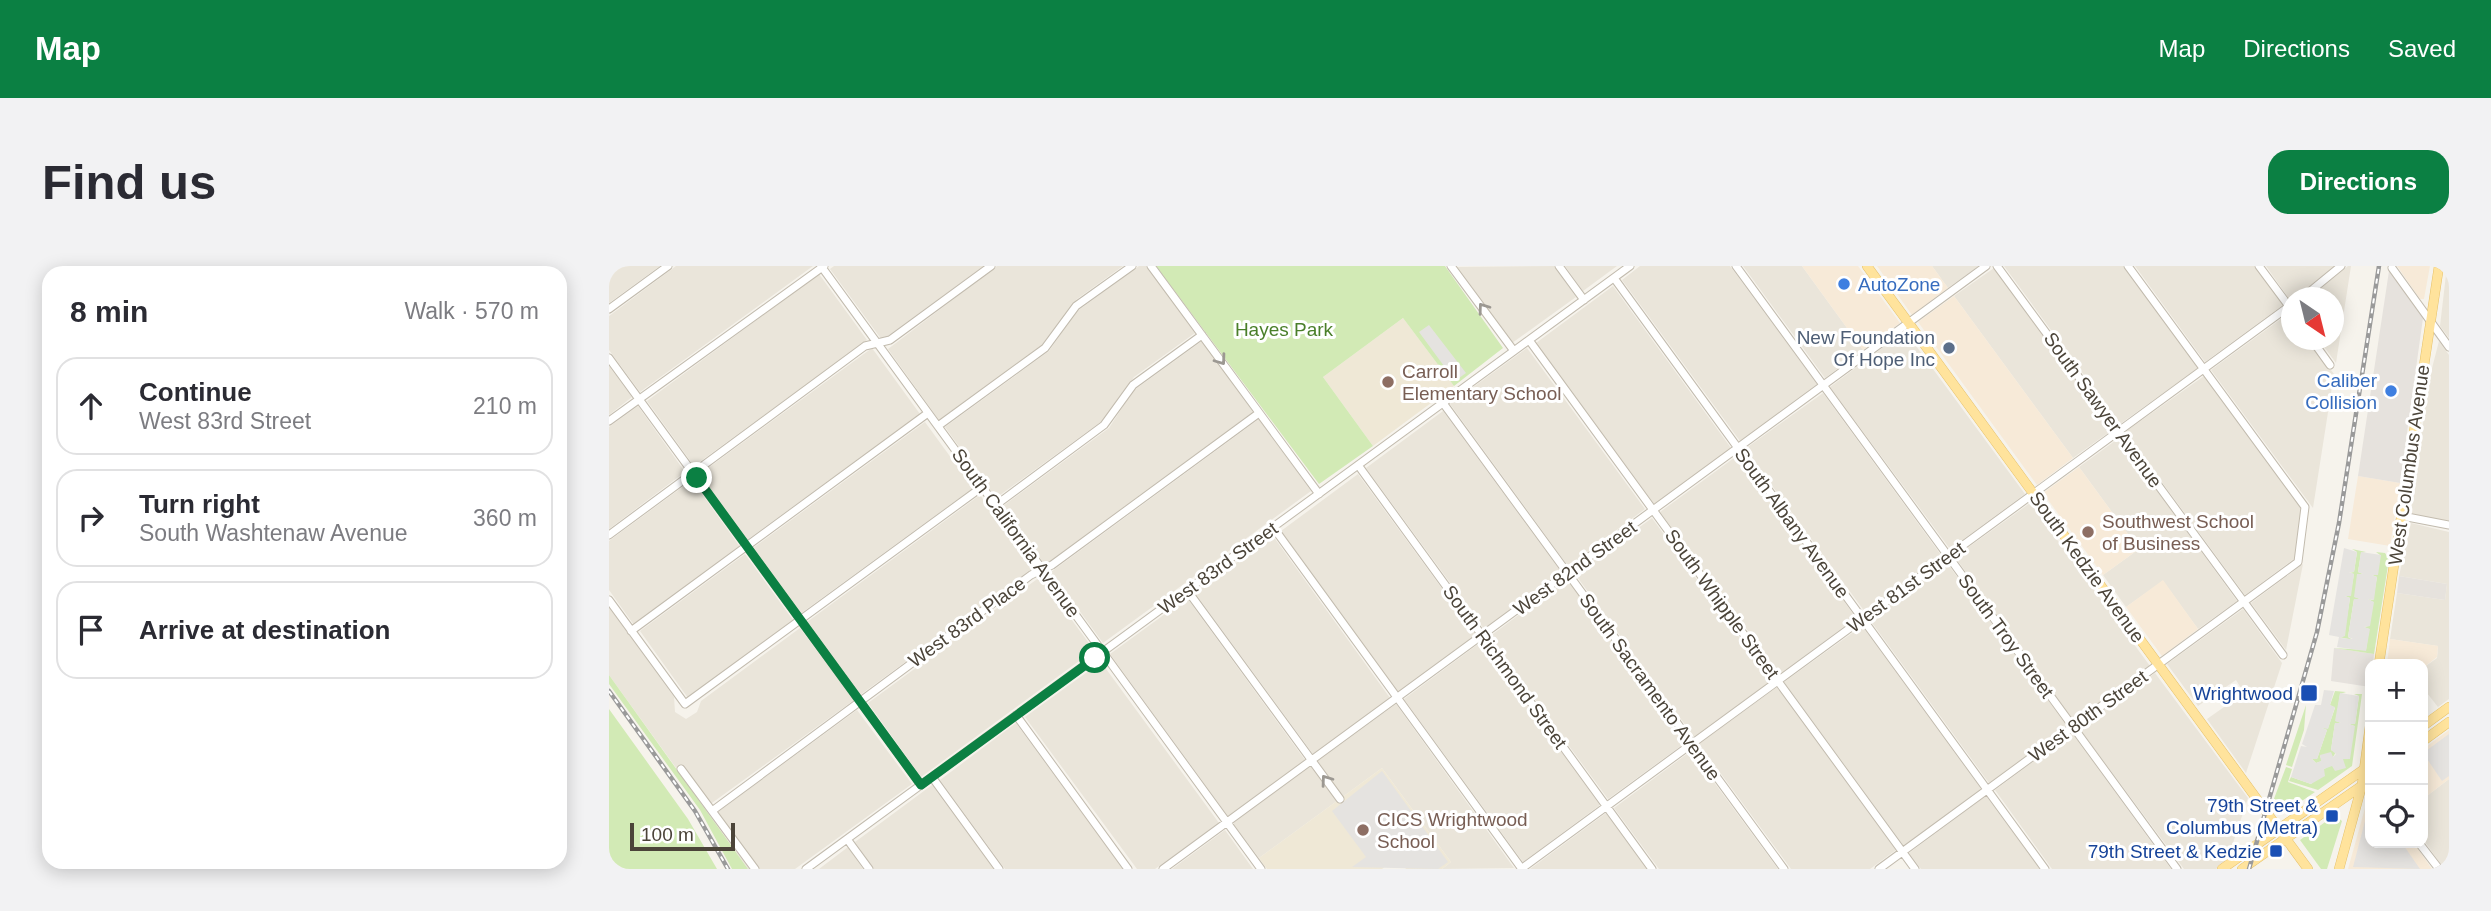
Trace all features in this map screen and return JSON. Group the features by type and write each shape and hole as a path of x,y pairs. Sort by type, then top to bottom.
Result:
{"main road":[{"name":"South Kedzie Avenue","path":"1867,266 2308,869"},
{"name":"West Columbus Avenue","path":"2380,659 2439,266"},
{"path":"2428,722 2449,707"},
{"path":"2428,737 2449,722"},
{"path":"2223,869 2365,768"},
{"path":"2242,869 2365,784"},
{"path":"2339,869 2365,785"}],"street":[{"path":"609,309 668,266"},
{"path":"609,421 822,266"},
{"name":"South California Avenue","path":"822,266 1261,869"},
{"path":"609,535 865,346 890,340 991,266"},
{"path":"938,426 1045,348 1076,306 1132,266"},
{"path":"1151,266 1319,494"},
{"path":"1451,266 1514,351"},
{"path":"1559,266 1584,300"},
{"name":"West 83rd Street","path":"806,869 1630,266"},
{"name":"South Troy Street","path":"1736,266 2178,869"},
{"name":"West 82nd Street","path":"1163,869 1986,266"},
{"name":"South Sawyer Avenue","path":"1997,266 2283,655"},
{"path":"2128,266 2204,369"},
{"path":"2259,266 2281,294"},
{"path":"2316,287 2341,268"},
{"path":"2392,268 2449,347"},
{"name":"South Albany Avenue","path":"1614,278 2045,869"},
{"name":"West 81st Street","path":"1521,869 2281,314"},
{"path":"996,505 1104,425 1133,385 1202,335"},
{"name":"South Whipple Street","path":"1529,340 1915,869"},
{"path":"2319,350 2330,365"},
{"path":"609,358 921,785"},
{"name":"West 80th Street","path":"1878,869 2298,562 2305,507 2204,369"},
{"name":"South Sacramento Avenue","path":"1443,403 1784,869"},
{"path":"631,631 928,413"},
{"name":"West 83rd Place","path":"712,811 1259,413"},
{"name":"South Richmond Street","path":"1358,465 1652,869"},
{"path":"609,600 685,704 982,487"},
{"path":"2402,516 2449,525"},
{"path":"1273,527 1521,869"},
{"path":"1187,590 1340,799"},
{"path":"1016,715 1128,869"},
{"path":"681,769 755,869"},
{"path":"932,777 999,869"},
{"path":"847,839 869,869"},
{"path":"2424,848 2439,869"}],"shaded area":[{"path":"609,266 660,266 609,303"},
{"path":"676,266 813,266 640,392 609,350 609,316"},
{"path":"834,266 984,266 882,340 830,269"},
{"path":"997,266 1123,266 1077,299 1045,343 939,420 888,349"},
{"path":"1139,266 1146,266 1195,333 1134,377 1102,421 996,498 945,427 1049,351 1076,312"},
{"path":"1554,266 1576,297 1512,343 1456,267"},
{"path":"1565,266 1617,266 1583,291"},
{"path":"1640,266 1730,266 1817,384 1740,441 1622,280"},
{"path":"1743,266 1802,266 1863,350 1825,378"},
{"path":"1802,266 1858,266 1900,323 1863,350"},
{"path":"1877,266 1932,266 1948,288 1912,315"},
{"path":"1932,266 1979,266 1948,288"},
{"path":"2004,266 2123,266 2198,368 2120,424"},
{"path":"2135,266 2254,266 2281,302 2281,306 2205,362"},
{"path":"2266,266 2338,266 2308,287 2281,287"},
{"path":"2351,266 2344,311 2344,287 2322,287"},
{"path":"2397,266 2430,266 2424,299 2420,299"},
{"path":"2449,266 2449,338 2440,326"},
{"path":"1994,268 2112,430 2073,458 1954,296"},
{"path":"2389,271 2423,318 2400,483 2358,476"},
{"path":"819,274 867,340 694,466 647,401"},
{"path":"1613,286 1731,448 1654,504 1536,343"},
{"path":"1954,296 2073,458 2037,485 1918,322"},
{"name":"Carroll Elementary School","path":"1403,318 1454,386 1373,446 1323,377"},
{"path":"2281,319 2281,350 2316,350 2334,374 2313,508 2211,370"},
{"path":"1429,325 1466,373 1455,381 1419,332"},
{"path":"1905,331 2025,494 1950,549 1830,387"},
{"path":"1202,341 1253,412 1045,565 1003,506 1109,428 1133,391"},
{"path":"2439,341 2449,355 2449,521 2412,514 2430,376"},
{"path":"872,348 920,414 747,540 700,474"},
{"path":"1527,348 1645,509 1568,566 1450,404"},
{"path":"2326,350 2338,350 2336,363"},
{"path":"609,366 632,397 609,415"},
{"path":"2204,376 2303,511 2295,558 2245,595 2125,432"},
{"path":"1823,393 1941,555 1865,612 1745,449"},
{"path":"638,406 685,472 609,529 609,427"},
{"path":"1443,411 1561,572 1484,629 1366,468"},
{"path":"1259,419 1311,491 1103,643 1051,572"},
{"path":"925,422 973,488 800,614 753,548"},
{"path":"2119,438 2237,601 2198,629 2163,581 2126,607 2103,575 2139,549 2079,467"},
{"path":"1738,455 1856,618 1780,674 1660,512"},
{"path":"2079,467 2139,549 2103,575 2043,493"},
{"path":"1358,474 1476,635 1398,692 1281,531"},
{"path":"2358,476 2400,483 2390,546 2348,539"},
{"path":"692,480 740,547 634,625 609,590 609,541"},
{"path":"980,495 1033,569 860,695 807,622"},
{"path":"2030,503 2150,666 2074,721 1955,557"},
{"path":"1652,518 1771,681 1694,737 1575,574"},
{"path":"2411,523 2449,532 2449,699 2438,707 2428,694 2428,664 2437,658 2438,646 2390,639 2397,593 2445,600 2447,584 2399,576"},
{"path":"1273,536 1390,698 1313,754 1195,593"},
{"path":"2344,548 2357,552 2354,572 2349,572 2354,574 2351,596 2345,596 2350,598 2345,636 2340,638 2353,639 2348,637 2354,599 2360,599 2354,597 2357,574 2363,574 2358,572 2361,552 2381,555 2378,575 2372,575 2377,577 2374,600 2368,599 2374,602 2370,626 2364,627 2370,629 2366,651 2337,647 2339,637 2329,635"},
{"path":"745,554 793,620 688,698 640,631"},
{"path":"1947,563 2067,726 1989,783 1870,620"},
{"path":"2303,564 2286,650 2251,603"},
{"path":"2399,576 2447,584 2445,600 2397,593"},
{"path":"1040,577 1094,650 921,777 868,703"},
{"path":"1567,579 1685,743 1608,799 1489,637"},
{"path":"2163,580 2198,629 2162,656 2126,607"},
{"path":"1187,598 1305,760 1228,816 1110,654"},
{"path":"609,607 674,697 675,712 686,719 697,712 701,701 800,628 854,700 705,808 609,675"},
{"path":"2243,609 2282,663 2246,773 2207,719 2244,693 2236,680 2198,706 2167,664"},
{"path":"1862,626 1981,789 1904,846 1784,682"},
{"path":"2390,639 2438,646 2437,657 2428,664 2428,659 2388,659"},
{"path":"1481,642 1600,805 1523,862 1404,699"},
{"path":"2334,648 2374,654 2374,659 2365,659 2365,686 2331,681"},
{"path":"1101,662 1219,823 1155,869 1137,869 1025,717"},
{"path":"2155,673 2248,798 2227,861 2216,869 2184,869 2079,728"},
{"path":"1777,687 1896,850 1870,869 1791,869 1699,744"},
{"path":"2324,690 2334,691 2330,705 2335,707 2328,729 2322,728 2327,730 2317,759 2312,759 2316,763 2321,761 2320,755 2331,752 2333,757 2336,754 2331,750 2335,723 2341,723 2335,721 2340,693 2359,696 2355,724 2349,724 2355,726 2350,759 2343,759 2346,768 2335,771 2332,766 2324,769 2325,776 2311,784 2291,777 2301,746 2307,747 2302,744 2315,705 2321,705"},
{"path":"1396,704 1514,868 1442,869 1451,862 1382,768 1259,858 1233,823"},
{"path":"857,710 912,784 795,869 748,869 711,817"},
{"path":"1016,723 1123,869 1005,869 940,780"},
{"path":"2449,730 2449,779 2428,795 2428,785 2428,745"},
{"path":"2072,733 2171,869 2052,869 1995,790"},
{"path":"2449,734 2449,776 2442,781 2428,760 2428,749"},
{"path":"1691,751 1778,869 1659,869 1614,808"},
{"name":"CICS Wrightwood School","path":"1382,768 1451,862 1442,869 1406,869 1397,858 1382,869 1267,869 1259,858"},
{"path":"1382,771 1448,862 1438,869 1352,867 1366,857 1332,811"},
{"path":"2449,779 2449,869 2444,869 2428,846 2428,795"},
{"path":"932,785 994,869 874,869 855,842"},
{"path":"1986,796 2040,869 1921,869 1909,853"},
{"path":"2365,808 2365,848 2417,848 2432,869 2348,869"},
{"path":"1606,813 1647,869 1530,869"},
{"path":"2365,821 2365,848 2405,848 2420,869 2353,867"},
{"path":"1225,830 1253,869 1172,869"},
{"path":"848,847 863,869 819,869"}],"green space":[{"name":"Hayes Park","path":"1156,266 1445,266 1503,348 1454,386 1403,318 1323,377 1373,446 1319,484"},
{"path":"2352,549 2366,552 2361,553 2358,572 2363,574 2358,574 2355,597 2360,599 2354,599 2348,637 2353,640 2339,637 2344,636 2350,598 2345,596 2350,596 2354,574 2349,573 2354,572 2357,552"},
{"path":"2376,552 2385,553 2389,559 2374,654 2334,648 2366,650 2369,629 2364,627 2369,626 2373,602 2368,599 2373,600 2377,577 2372,575 2377,575 2380,555"},
{"path":"609,675 748,869 732,869 700,810 609,684"},
{"path":"2335,691 2346,692 2340,694 2336,721 2341,723 2335,723 2331,750 2336,752 2333,757 2320,756 2322,761 2316,763 2312,759 2317,759 2327,730 2322,728 2328,728 2335,708 2330,705"},
{"path":"2354,694 2362,694 2352,766 2318,790 2289,781 2291,777 2311,784 2324,769 2344,758 2354,726 2349,724 2355,724 2359,696"},
{"path":"2306,705 2304,730 2292,767 2286,765"},
{"path":"609,709 688,819 717,869 609,869"},
{"path":"2286,767 2292,769 2288,782 2315,792 2284,813 2272,804"},
{"path":"2335,815 2342,821 2327,869 2321,869 2300,840"}],"railway":[{"path":"2249,869 2317,632 2339,523 2379,266"},
{"path":"609,691 695,811 728,869"}],"place":[{"name":"AutoZone","path":"1844,284"},
{"name":"New Foundation Of Hope Inc","path":"1949,348"},
{"name":"Carroll Elementary School","path":"1388,382"},
{"name":"Caliber Collision","path":"2391,391"},
{"name":"Southwest School of Business","path":"2088,532"},
{"name":"Wrightwood","path":"2309,693"},
{"name":"79th Street & Columbus (Metra)","path":"2332,816"},
{"name":"CICS Wrightwood School","path":"1363,830"},
{"name":"79th Street & Kedzie","path":"2276,851"}],"route":[{"path":"697,478 921,785 1095,658"}]}
